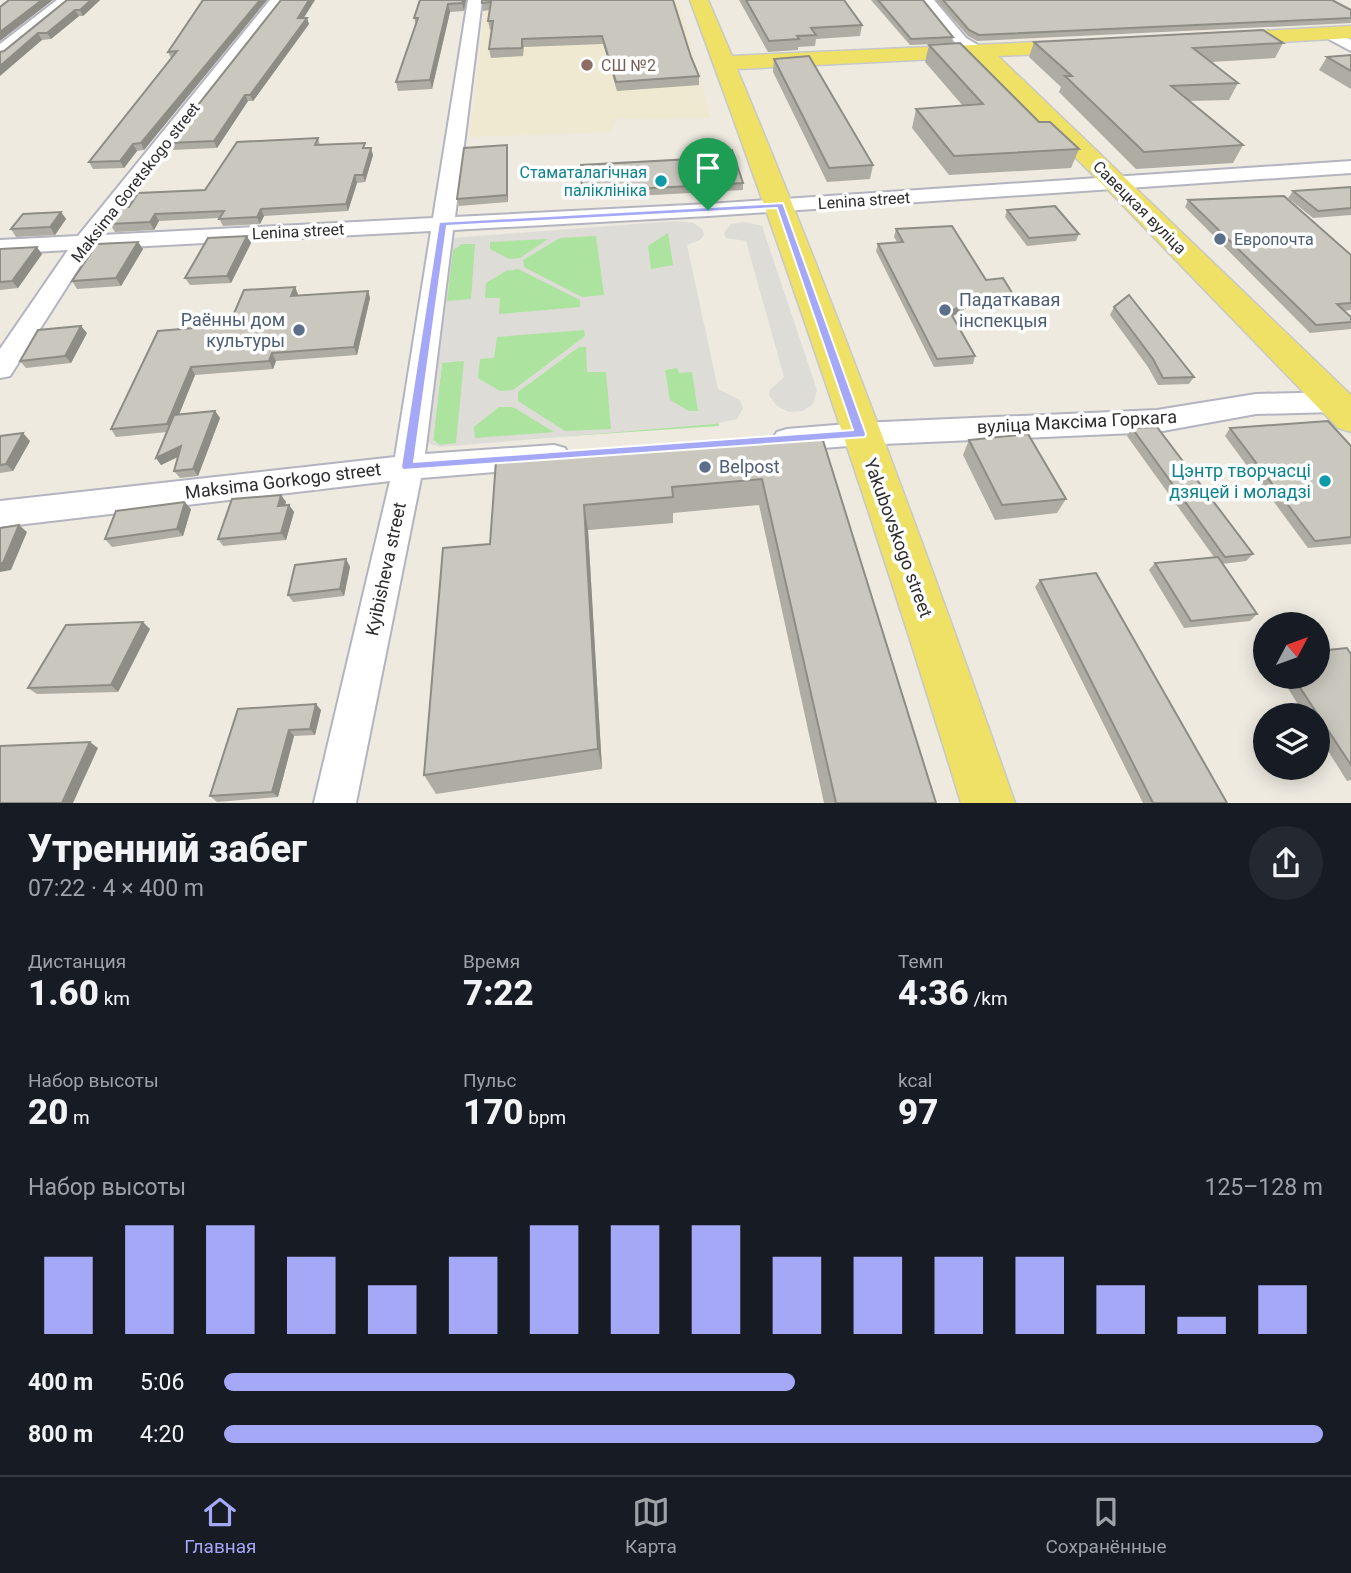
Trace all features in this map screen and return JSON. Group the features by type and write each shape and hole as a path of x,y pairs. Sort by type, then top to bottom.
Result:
{"main road":[{"name":"Yakubovskogo street","path":"699,0 780,205 860,434 916,582 988,803"},
{"path":"1203,40 1351,32"},
{"path":"726,63 1106,45"},
{"name":"Савецкая вуліца","path":"980,51 1118,184 1343,410"}],"street":[{"path":"0,52 66,0"},
{"name":"Maksima Goretskogo street","path":"0,369 84,243 277,0"},
{"name":"Kyibisheva street","path":"335,803 408,467 475,0"},
{"name":"Савецкая вуліца","path":"926,0 961,41 980,51"},
{"path":"1328,33 1351,46"},
{"name":"Lenina street","path":"0,247 780,205 1351,167"},
{"name":"вуліца Максіма Горкага","path":"860,434 1157,421 1256,404 1343,410"},
{"path":"766,441 860,434"},
{"name":"Maksima Gorkogo street","path":"0,514 408,467 587,454"}],"shaded area":[{"name":"СШ №2","path":"679,2 711,118 616,119 611,132 470,137 484,12"},
{"path":"675,221 694,223 703,230 704,235 700,240 687,245 718,389 740,400 743,408 737,419 715,424 440,447 428,443 424,438 451,238","holes":["668,233 673,265 651,269 648,246","596,236 604,295 582,297 524,267 523,260 560,238","548,239 520,258 509,259 490,249 490,242","462,244 475,244 471,299 447,301 453,250","518,269 580,300 580,307 499,314 500,298 485,298 486,283 506,271","584,330 585,336 513,390 500,391 478,378 480,359 494,358 497,337","579,347 586,347 587,372 606,372 611,429 565,431 518,401 518,392","464,361 456,443 440,445 433,441 442,363","677,368 679,373 692,372 698,411 689,411 670,400 665,370","499,407 513,407 554,432 475,438 474,427"]},
{"path":"744,222 762,226 817,390 813,404 803,411 789,412 777,406 769,395 770,390 784,377 746,241 726,238 724,233 731,224"}],"green space":[{"path":"677,226 719,426 440,445 433,440 442,363 450,361 455,301 446,301 453,250 460,240"}],"building":[{"path":"9,0 42,0 0,32 0,7"},
{"path":"67,0 91,0 47,33 38,33 0,66 0,52"},
{"path":"203,0 260,0 141,143 133,144 120,161 89,162 177,51 168,52"},
{"path":"281,0 309,0 298,18 307,18 250,95 245,95 214,141 168,143"},
{"path":"420,0 463,0 462,3 448,4 430,80 396,82 418,18 414,18"},
{"path":"482,0 673,0 699,76 616,82 602,36 522,39 522,48 489,49 493,21 488,21 491,2 482,3"},
{"path":"746,0 844,0 862,25 811,28 816,35 769,41"},
{"path":"878,0 923,0 953,37 911,39"},
{"path":"943,0 1332,0 1351,10 1351,18 979,35 969,30"},
{"path":"1263,30 1283,43 1193,48 1238,83 1171,86 1243,145 1144,152 1065,76 1072,76 1034,42"},
{"path":"960,43 1039,122 1050,122 1079,149 954,156 916,109 983,104 929,45"},
{"path":"1351,55 1351,71 1327,57"},
{"path":"809,56 873,165 829,168 774,59"},
{"path":"318,138 315,145 365,143 363,148 371,148 363,175 355,175 346,204 261,209 257,217 219,219 224,211 155,214 150,222 110,224 122,207 129,207 138,193 205,190 237,142"},
{"path":"507,145 507,195 457,199 464,148"},
{"name":"Стаматалагічная паліклініка","path":"732,150 743,183 582,192 581,165 710,158 708,151"},
{"path":"1351,187 1351,208 1318,211 1293,191"},
{"path":"1284,196 1351,255 1351,303 1337,304 1351,317 1351,322 1316,325 1188,200"},
{"path":"1055,206 1079,234 1029,238 1007,210"},
{"path":"61,212 50,227 11,229 23,214"},
{"name":"Падаткавая інспекцыя","path":"952,226 986,280 1003,278 1017,301 984,303 978,295 950,312 975,356 937,359 878,244 903,242 896,229"},
{"path":"247,236 227,276 185,278 208,238"},
{"path":"138,242 116,278 72,281 97,244"},
{"path":"37,247 12,281 0,282 0,249"},
{"path":"295,287 291,296 368,291 354,347 272,353 269,361 191,367 167,424 111,429 158,331 229,325 244,290"},
{"path":"1129,295 1194,377 1163,378 1153,359 1114,307"},
{"path":"81,326 65,356 20,361 38,330"},
{"path":"215,411 193,469 174,471 181,446 156,458 174,415"},
{"name":"Цэнтр творчасці дзяцей і моладзі","path":"1328,421 1351,446 1351,537 1315,541 1230,428"},
{"path":"1157,427 1253,554 1225,557 1132,428"},
{"path":"23,433 6,464 0,465 0,436"},
{"path":"821,434 936,803 836,803 762,479 672,487 673,497 584,505 598,749 424,775 443,548 490,544 496,461"},
{"path":"1028,434 1066,499 1002,505 969,440"},
{"path":"281,495 278,506 289,505 281,533 218,539 232,499"},
{"path":"185,502 177,529 105,539 116,511"},
{"path":"19,525 3,563 0,563 0,528"},
{"path":"1218,557 1256,612 1191,621 1155,563"},
{"path":"346,559 340,589 288,595 295,565"},
{"path":"1096,573 1227,803 1153,803 1040,580"},
{"path":"143,622 111,685 28,688 66,625"},
{"path":"1347,648 1351,654 1351,765 1330,733 1330,703 1310,703 1302,690 1330,690 1330,650"},
{"path":"316,704 310,729 289,730 272,792 210,796 238,709"},
{"path":"90,742 62,803 0,803 0,746"}],"place":[{"name":"СШ №2","path":"587,65"},
{"name":"Стаматалагічная паліклініка","path":"661,181"},
{"name":"Европочта","path":"1220,239"},
{"name":"Падаткавая інспекцыя","path":"945,310"},
{"name":"Раённы дом культуры","path":"299,330"},
{"name":"Belpost","path":"705,467"},
{"name":"Цэнтр творчасці дзяцей і моладзі","path":"1325,481"}],"route":[{"path":"780,205 860,434 408,467 442,224 708,210 780,205"}]}
